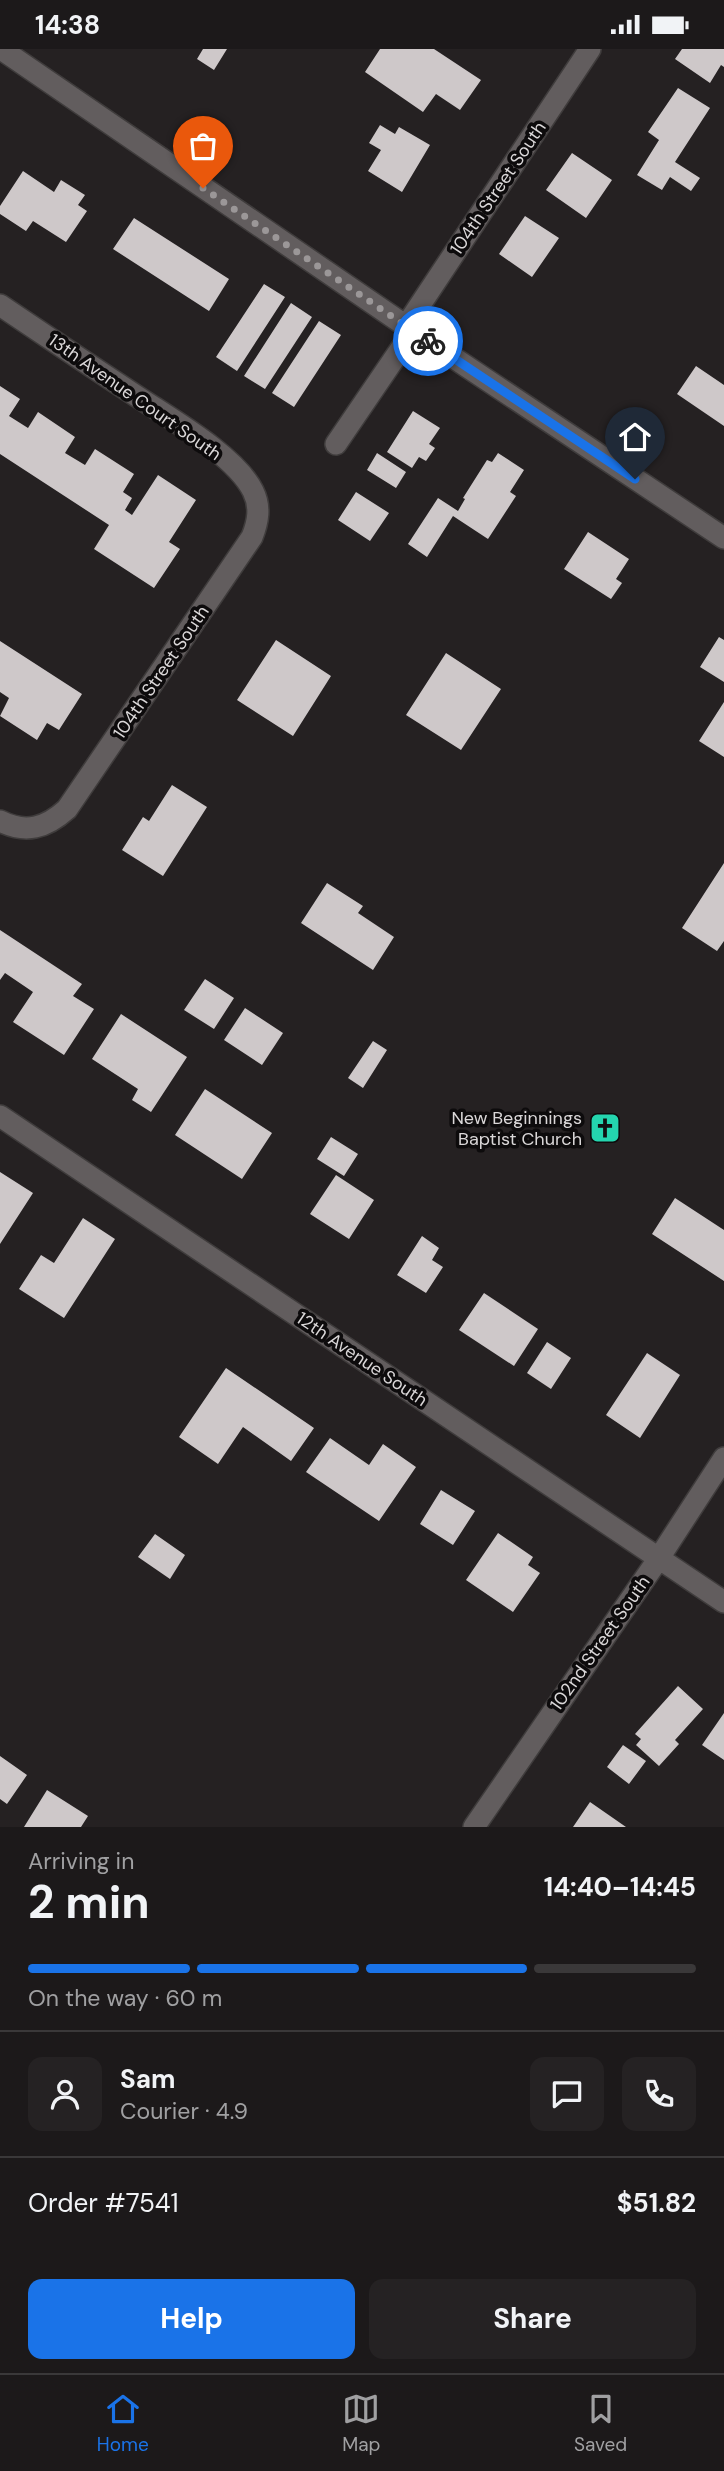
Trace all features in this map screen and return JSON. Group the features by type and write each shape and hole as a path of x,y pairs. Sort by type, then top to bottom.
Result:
{"street":[{"path":"1,49 410,329 724,538"},
{"name":"104th Street South","path":"336,445 590,49"},
{"name":"13th Avenue Court South","path":"0,305 198,438 241,475 254,492 257,501"},
{"name":"104th Street South","path":"0,821 26,829 41,827 53,821 76,798 244,549 256,526 257,501"},
{"name":"12th Avenue South","path":"0,1117 724,1602"},
{"name":"102nd Street South","path":"474,1827 659,1558 724,1458"}],"building":[{"path":"203,49 227,49 214,70 197,59"},
{"path":"380,49 434,49 481,80 460,110 436,94 423,112 365,72"},
{"path":"682,49 724,49 724,67 721,65 710,83 675,59"},
{"path":"678,88 710,108 675,162 700,178 691,191 670,177 662,190 637,175 659,140 648,132"},
{"path":"380,125 395,134 399,127 430,145 402,192 368,171 381,150 369,143"},
{"path":"572,153 612,180 586,218 546,190"},
{"path":"23,171 54,192 61,180 85,195 78,205 87,211 66,242 33,221 26,231 0,214 0,206"},
{"path":"525,216 559,238 532,277 499,254"},
{"path":"134,218 229,279 209,311 113,249"},
{"path":"264,284 285,297 237,371 216,357"},
{"path":"291,303 312,317 265,389 244,376"},
{"path":"319,321 341,335 294,407 272,393"},
{"path":"696,366 724,385 724,426 677,394"},
{"path":"0,386 20,399 9,416 28,428 38,412 75,437 65,453 85,465 95,449 134,474 123,492 132,498 125,510 132,515 158,475 196,500 169,542 180,549 154,588 94,549 109,525 0,454"},
{"path":"413,411 440,428 429,444 435,448 426,461 419,457 412,468 387,452"},
{"path":"377,453 406,472 396,488 367,470"},
{"path":"498,453 524,470 510,492 516,496 488,539 453,516 427,557 408,544 438,498 458,511 487,460 492,462"},
{"path":"356,492 389,513 370,541 338,520"},
{"path":"588,532 629,559 616,579 622,583 611,599 564,569"},
{"path":"719,637 724,640 724,682 700,667"},
{"path":"276,640 331,676 293,736 237,700"},
{"path":"0,641 82,694 59,730 47,723 37,740 0,716 9,698 0,692"},
{"path":"446,653 501,689 461,750 406,715"},
{"path":"724,702 724,757 699,741"},
{"path":"172,785 207,807 163,876 122,850 143,817 149,821"},
{"path":"724,863 724,941 717,951 682,928"},
{"path":"327,883 363,906 358,913 394,937 373,970 301,923"},
{"path":"0,930 82,984 73,996 94,1009 64,1055 13,1022 33,992 5,973 0,980"},
{"path":"205,979 234,998 214,1029 184,1010"},
{"path":"245,1008 283,1033 262,1065 224,1040"},
{"path":"121,1014 187,1057 151,1112 132,1100 138,1089 92,1059"},
{"path":"373,1041 387,1050 363,1088 348,1078"},
{"path":"205,1089 272,1133 242,1179 175,1135"},
{"path":"331,1137 358,1154 344,1176 317,1159"},
{"path":"0,1172 33,1193 0,1244"},
{"path":"336,1175 374,1200 349,1239 310,1214"},
{"path":"675,1198 724,1230 724,1281 652,1234"},
{"path":"83,1218 115,1239 64,1318 19,1289 41,1255 54,1263"},
{"path":"422,1236 439,1248 432,1260 443,1267 426,1293 397,1275"},
{"path":"484,1293 538,1329 514,1366 459,1330"},
{"path":"547,1342 571,1358 551,1389 527,1373"},
{"path":"647,1353 680,1375 640,1438 606,1415"},
{"path":"226,1368 314,1428 291,1461 243,1427 218,1464 179,1437"},
{"path":"330,1438 369,1465 383,1444 416,1467 379,1521 306,1472"},
{"path":"441,1490 475,1511 453,1545 420,1524"},
{"path":"498,1533 533,1557 528,1565 540,1573 513,1612 466,1580"},
{"path":"155,1534 185,1555 170,1579 138,1557"},
{"path":"678,1686 703,1709 675,1740 679,1744 659,1766 636,1745 641,1739 635,1734"},
{"path":"724,1713 724,1760 702,1745"},
{"path":"623,1745 646,1761 629,1784 607,1767"},
{"path":"0,1756 27,1775 7,1804 0,1799"},
{"path":"47,1790 88,1816 81,1827 24,1827"},
{"path":"590,1802 626,1827 573,1827"}],"way so far":[{"path":"203,188 428,341"}],"place":[{"name":"New Beginnings Baptist Church","path":"605,1128"}],"route":[{"path":"428,341 635,479"}]}
